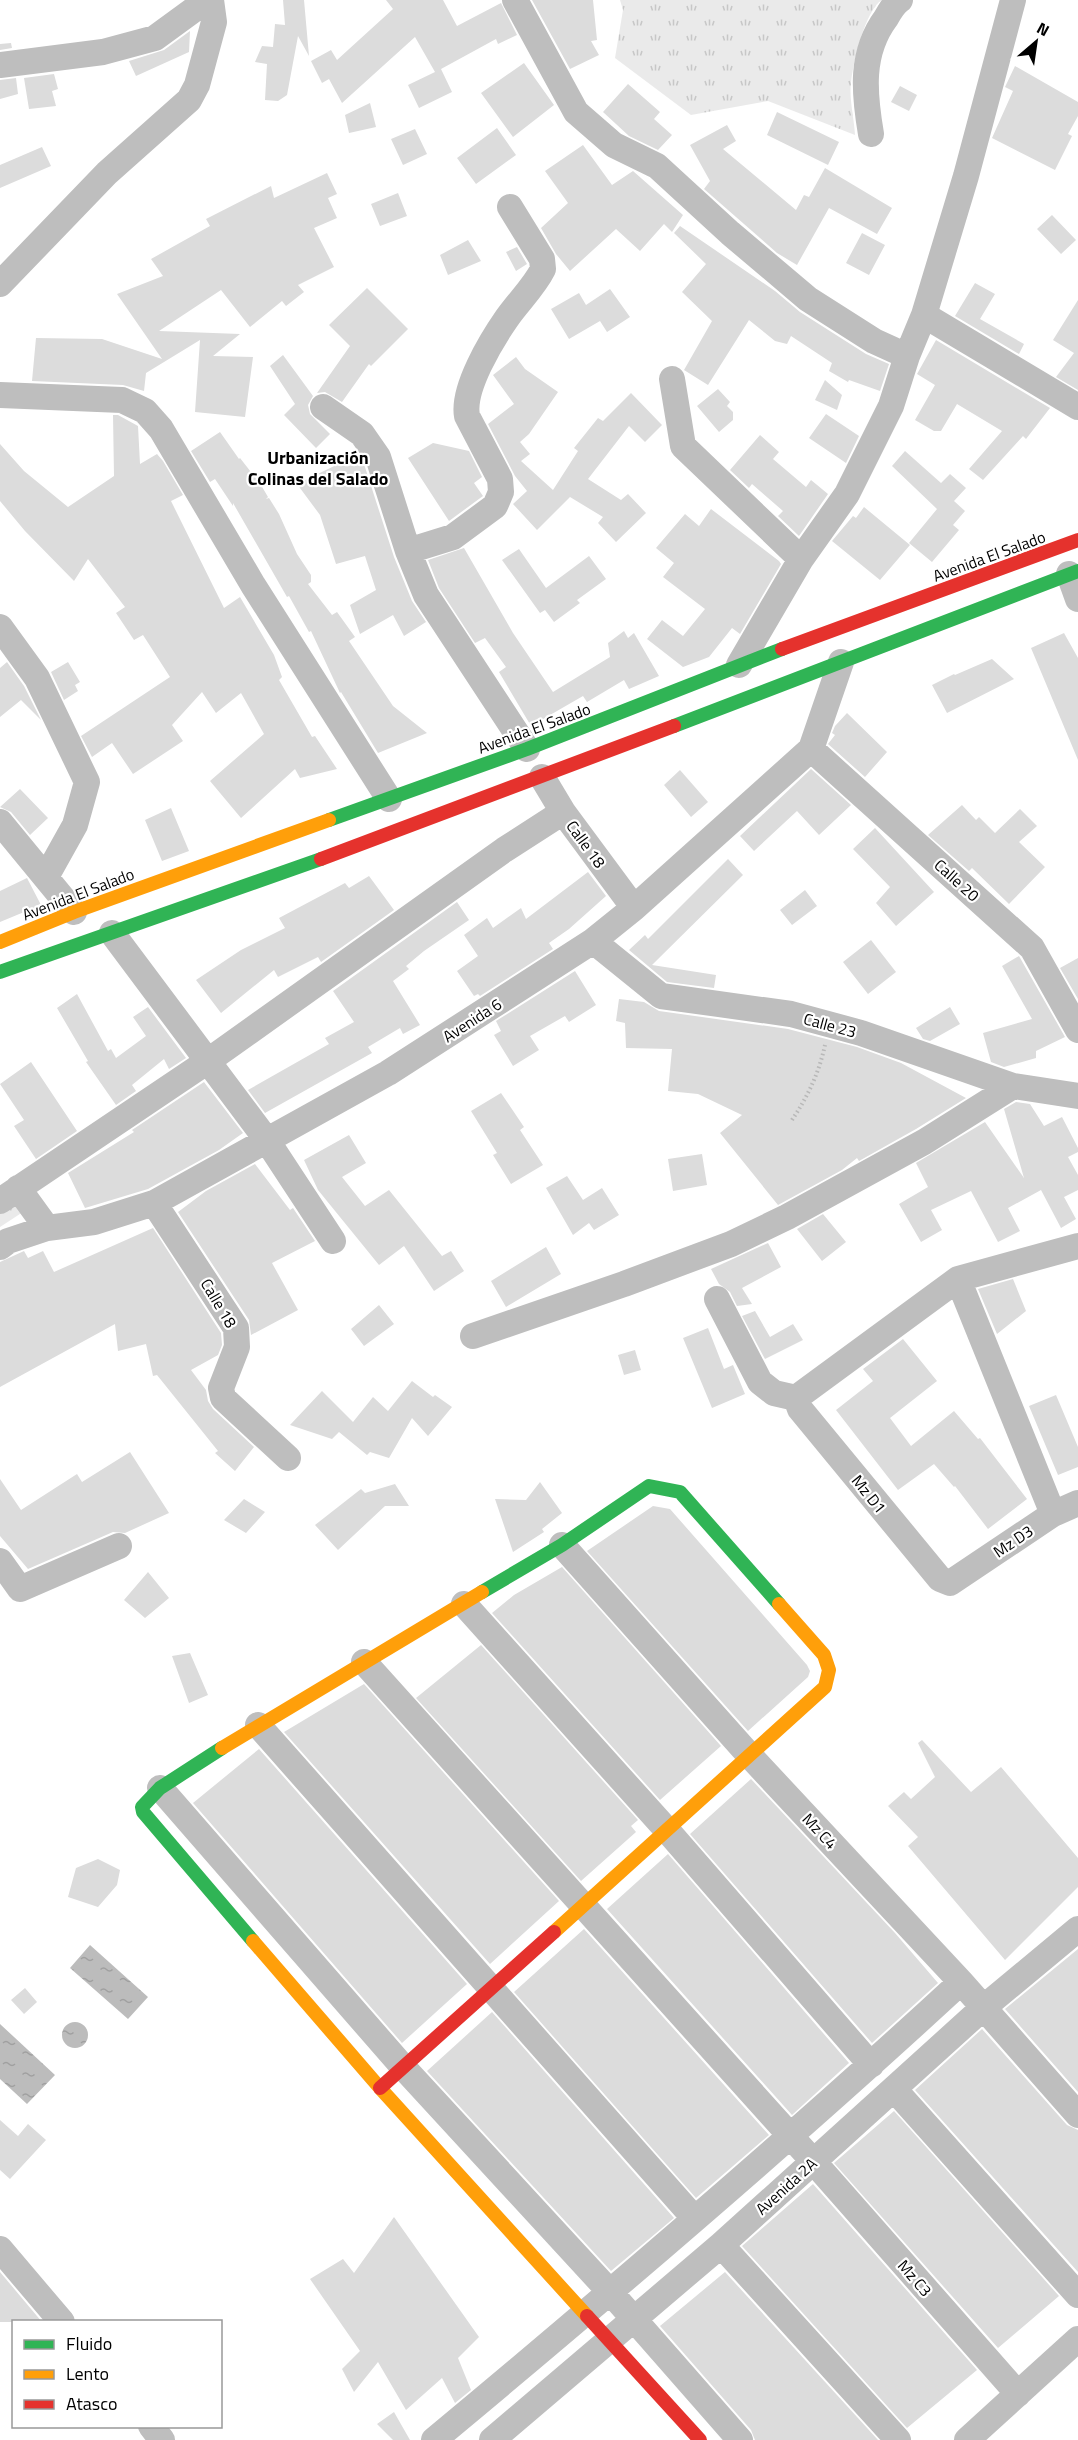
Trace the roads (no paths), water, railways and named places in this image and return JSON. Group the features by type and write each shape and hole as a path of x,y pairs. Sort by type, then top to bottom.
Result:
{"street":[{"path":"0,65 103,52 155,38 209,0 214,22 198,85 189,99 107,173 0,284"},
{"path":"515,0 576,112 614,145 657,166 730,233 808,299 873,341 907,356"},
{"path":"871,134 865,100 866,59 877,30 900,0"},
{"path":"739,665 801,559 847,494 891,406 907,356 924,315 966,176 1013,0"},
{"path":"408,551 453,537 495,506 501,492 500,479 467,416 465,405 472,380 506,320 543,268 542,259 510,207"},
{"path":"924,315 1078,407"},
{"path":"672,379 683,446 801,559"},
{"path":"0,395 122,400 145,411 161,429 253,585 389,799"},
{"path":"322,407 362,434 378,457 408,551 426,595 527,749"},
{"name":"Avenida El Salado","path":"0,942 74,912 527,749 739,665 1078,540"},
{"path":"0,972 380,838 1074,573 1078,599"},
{"path":"0,627 37,678 87,782 75,825 46,877"},
{"name":"Avenida 6","path":"0,1247 8,1241 47,1228 94,1222 154,1203 388,1073 593,941 634,909 811,749 841,662"},
{"name":"Calle 20","path":"811,749 1032,948 1078,1030"},
{"name":"Calle 18","path":"542,777 563,812 634,909"},
{"path":"47,1228 9,1195 208,1061 504,850 563,812"},
{"path":"0,822 74,912"},
{"path":"112,933 266,1139 333,1241"},
{"name":"Calle 23","path":"593,941 661,996 791,1014 861,1033 1013,1086 1078,1096"},
{"path":"473,1336 731,1244 787,1217 924,1142 1013,1086"},
{"name":"Calle 18","path":"154,1203 236,1328 237,1347 221,1388 223,1398 288,1458"},
{"path":"717,1299 760,1382 774,1393 795,1398 958,1279 1078,1246"},
{"path":"958,1279 1053,1514"},
{"name":"Mz D1","path":"795,1398 800,1409 940,1579 950,1583"},
{"path":"380,2088 825,1687 829,1670 824,1655 680,1492 649,1486 562,1545 258,1725 160,1788 142,1807 143,1812 380,2088 699,2440"},
{"name":"Mz D3","path":"950,1583 1053,1514 1078,1503"},
{"name":"Mz C4","path":"562,1545 750,1756 961,1982 1078,2115"},
{"path":"0,1561 20,1589 118,1546"},
{"path":"464,1604 666,1829 871,2065"},
{"name":"Mz C3","path":"364,1662 791,2136 1018,2394"},
{"path":"258,1725 695,2219"},
{"path":"160,1788 403,2067 611,2293 740,2440"},
{"name":"Avenida 2A","path":"492,2440 721,2245 983,2008 1078,1929"},
{"name":"Avenida 2A","path":"442,2437 791,2136 961,1982"},
{"path":"894,2089 1078,2295"},
{"path":"721,2245 898,2440"},
{"path":"0,2249 60,2320"},
{"path":"967,2440 1078,2339"},
{"path":"152,2428 162,2440"}],"water":[{"path":"90,1945 148,1997 128,2019 70,1968"},
{"path":"75,2022 84,2026 88,2035 84,2044 75,2048 66,2044 62,2035 66,2026"},
{"path":"0,2024 55,2075 27,2104 0,2079"}],"district":[{"name":"Urbanización Colinas del Salado","path":"318,467"}]}
